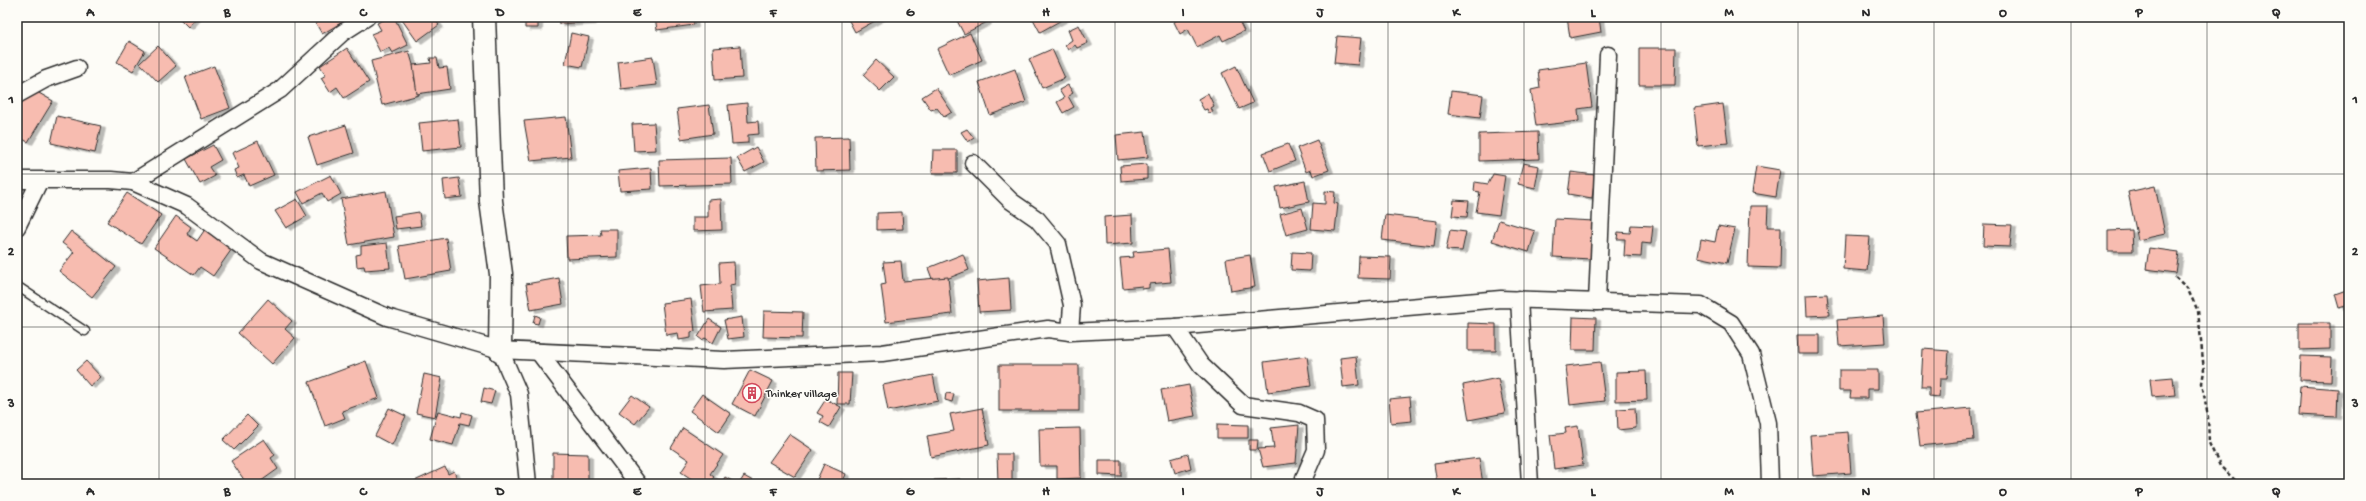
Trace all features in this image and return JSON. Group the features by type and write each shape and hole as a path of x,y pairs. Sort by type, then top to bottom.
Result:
{"street":[{"path":"133,182 280,90 342,33 368,17"},
{"path":"484,17 491,201 501,274 500,350 520,394 528,484"},
{"path":"1597,302 1608,55"},
{"path":"17,95 46,79 77,68"},
{"path":"973,163 988,181 1037,219 1058,244 1072,305 1070,332"},
{"path":"17,180 39,182 77,179 133,182 187,206 260,261 386,317 500,350 540,354 732,360 882,353 1048,329 1070,332 1175,327 1519,299 1701,305 1731,323 1751,354 1768,423 1770,484"},
{"path":"17,227 39,182"},
{"path":"1519,299 1530,484"},
{"path":"1175,327 1201,365 1243,405 1299,413 1315,420 1316,450 1304,478 1305,484"},
{"path":"540,354 638,484"}],"lane":[{"path":"17,286 85,331"}],"path":[{"path":"2175,277 2187,288 2198,311 2204,371 2202,382 2208,417 2209,443 2220,466 2239,484"}],"building":[{"path":"178,17 197,17 188,27"},
{"path":"312,17 344,17 346,20 322,34"},
{"path":"390,17 394,17 408,45 392,53 389,48 380,52 371,34 381,30 377,23"},
{"path":"400,17 433,17 439,25 417,41"},
{"path":"521,17 541,17 541,20 538,21 538,28 525,28 525,19"},
{"path":"558,17 592,17 592,22 559,24"},
{"path":"655,17 693,17 694,25 657,30"},
{"path":"847,17 882,17 855,32"},
{"path":"955,17 985,17 987,22 964,34"},
{"path":"1032,17 1067,17 1040,32"},
{"path":"1177,17 1237,17 1244,31 1223,41 1220,35 1197,47 1188,29 1180,34 1174,22 1178,19"},
{"path":"1567,17 1599,17 1601,32 1570,38"},
{"path":"1079,25 1088,43 1077,48 1075,45 1068,50 1065,45 1072,40 1068,30"},
{"path":"571,33 589,37 582,67 565,64"},
{"path":"970,33 982,60 949,75 937,49"},
{"path":"1337,36 1361,38 1358,65 1334,63"},
{"path":"129,41 145,51 133,71 117,62"},
{"path":"158,46 176,66 158,82 140,63"},
{"path":"740,46 742,78 715,80 713,48"},
{"path":"347,48 369,82 344,98 337,87 330,92 321,78 326,75 320,66"},
{"path":"1639,48 1676,48 1675,85 1639,85"},
{"path":"1052,49 1065,78 1042,88 1029,59"},
{"path":"409,51 414,68 420,66 422,75 414,77 419,95 382,105 371,61"},
{"path":"653,57 657,85 621,89 618,62"},
{"path":"430,58 437,58 439,68 447,67 450,89 417,94 413,65 431,63"},
{"path":"876,60 894,77 880,91 863,75"},
{"path":"1586,63 1592,107 1578,109 1579,121 1536,126 1531,90 1540,88 1538,70"},
{"path":"214,66 230,108 201,119 185,77"},
{"path":"1236,66 1253,103 1239,109 1222,73"},
{"path":"1015,69 1026,102 990,115 979,82"},
{"path":"1068,85 1073,93 1068,96 1074,107 1063,113 1057,102 1064,98 1059,90"},
{"path":"30,88 53,101 28,142 17,136 17,127 20,123 17,120 17,110"},
{"path":"936,88 952,112 944,117 937,108 931,110 922,97"},
{"path":"1451,91 1483,95 1480,118 1448,114"},
{"path":"1208,93 1214,106 1211,108 1213,112 1209,113 1207,109 1204,110 1198,99"},
{"path":"747,103 748,122 758,121 759,134 748,135 748,143 732,144 728,105"},
{"path":"1723,104 1728,143 1698,146 1694,108"},
{"path":"709,105 713,134 681,139 677,109"},
{"path":"57,116 101,126 95,153 51,143"},
{"path":"566,117 571,157 531,161 524,121"},
{"path":"458,119 461,147 422,151 419,123"},
{"path":"654,123 656,150 634,151 632,124"},
{"path":"346,125 354,153 317,165 308,137"},
{"path":"967,129 974,138 968,142 961,132"},
{"path":"1145,132 1148,157 1118,160 1116,135"},
{"path":"1538,132 1539,159 1479,161 1479,134"},
{"path":"849,137 850,170 816,171 815,138"},
{"path":"1317,140 1329,170 1313,176 1311,170 1306,172 1297,148"},
{"path":"258,141 274,175 249,186 244,175 237,178 234,170 239,168 232,153"},
{"path":"1288,144 1295,161 1270,171 1263,153"},
{"path":"213,145 221,160 209,167 215,176 200,184 186,159"},
{"path":"756,147 764,162 745,172 737,158"},
{"path":"933,150 957,150 957,173 932,173"},
{"path":"731,158 732,184 660,186 659,160"},
{"path":"1523,163 1539,166 1535,188 1518,184"},
{"path":"1147,164 1147,179 1121,181 1120,166"},
{"path":"1756,166 1780,170 1776,197 1752,193"},
{"path":"651,168 652,189 620,191 618,171"},
{"path":"1571,172 1595,175 1592,198 1568,194"},
{"path":"1493,174 1505,176 1499,215 1476,212 1480,192 1474,191 1475,182 1488,184"},
{"path":"331,175 341,194 327,202 322,193 303,203 297,192"},
{"path":"459,178 462,197 445,199 443,180"},
{"path":"1305,181 1309,202 1280,208 1276,187"},
{"path":"2155,186 2165,234 2138,240 2128,192"},
{"path":"386,191 394,237 349,245 341,199"},
{"path":"1325,191 1335,192 1334,203 1338,204 1335,231 1311,229 1313,203 1325,204"},
{"path":"127,193 161,215 141,244 107,222"},
{"path":"297,199 307,216 286,228 275,211"},
{"path":"721,199 722,230 693,231 693,217 708,217 708,200"},
{"path":"1454,200 1469,201 1467,217 1452,216"},
{"path":"1750,206 1768,206 1767,227 1781,227 1780,268 1748,267"},
{"path":"1302,208 1308,229 1286,235 1280,214"},
{"path":"419,212 421,226 396,229 394,216"},
{"path":"902,212 903,229 877,230 877,213"},
{"path":"1132,215 1133,243 1105,245 1104,217"},
{"path":"1385,215 1437,221 1434,246 1382,240"},
{"path":"176,216 191,227 187,234 197,241 206,228 234,246 213,276 200,267 194,275 154,248"},
{"path":"1555,219 1594,221 1591,259 1553,257"},
{"path":"1499,220 1535,231 1529,252 1492,241"},
{"path":"1984,224 2012,225 2010,247 1983,246"},
{"path":"1631,225 1653,226 1651,244 1642,243 1641,257 1624,256 1625,239 1617,239 1618,232 1630,233"},
{"path":"1718,226 1735,229 1727,263 1698,257 1701,239 1715,242"},
{"path":"600,229 617,229 617,257 567,259 566,236 601,235"},
{"path":"1450,230 1466,232 1462,251 1446,250"},
{"path":"2132,230 2133,251 2108,251 2108,231"},
{"path":"71,231 116,267 92,297 59,271 74,252 62,243"},
{"path":"1845,236 1870,237 1867,271 1843,269"},
{"path":"446,238 451,271 405,279 399,246"},
{"path":"387,243 390,268 365,270 364,266 357,267 356,255 361,254 361,246"},
{"path":"2149,248 2179,252 2176,273 2146,269"},
{"path":"1168,249 1171,282 1149,284 1149,288 1142,289 1142,286 1123,288 1120,258 1134,257 1133,252"},
{"path":"1292,252 1311,253 1310,271 1291,270"},
{"path":"963,254 969,270 934,284 928,268"},
{"path":"1250,255 1255,287 1231,291 1226,259"},
{"path":"1359,256 1391,257 1390,279 1358,278"},
{"path":"901,261 903,281 948,277 952,314 886,322 881,285 886,284 883,262"},
{"path":"734,262 735,284 730,285 732,310 704,312 701,286 720,284 719,263"},
{"path":"559,278 563,304 531,310 526,284"},
{"path":"1009,278 1011,310 979,312 977,281"},
{"path":"2349,289 2349,305 2339,308 2335,294"},
{"path":"1827,294 1829,315 1807,316 1806,295"},
{"path":"268,299 292,321 285,329 295,338 272,364 238,333"},
{"path":"691,299 695,331 691,332 691,338 679,340 678,333 666,335 662,303"},
{"path":"764,311 803,312 802,338 763,337"},
{"path":"535,315 540,317 538,324 533,323"},
{"path":"1883,316 1885,343 1839,346 1837,320"},
{"path":"742,317 744,337 728,339 724,320"},
{"path":"1573,317 1596,318 1595,350 1572,350"},
{"path":"709,319 721,327 713,343 705,338 702,340 698,337"},
{"path":"1468,323 1496,324 1496,351 1468,351"},
{"path":"2299,323 2330,323 2330,349 2299,350"},
{"path":"1797,335 1820,335 1820,354 1798,354"},
{"path":"1923,349 1949,351 1947,379 1940,379 1939,397 1929,396 1929,387 1921,387"},
{"path":"1307,356 1311,386 1268,392 1264,362"},
{"path":"1356,356 1359,385 1343,387 1340,358"},
{"path":"2301,356 2332,357 2331,381 2300,380"},
{"path":"86,361 101,377 90,386 76,370"},
{"path":"366,361 379,398 342,411 345,418 325,426 309,382"},
{"path":"1600,362 1605,401 1570,405 1566,366"},
{"path":"999,365 1079,365 1079,411 999,411"},
{"name":"Thinker village","path":"750,370 773,381 755,416 732,404"},
{"path":"1839,370 1878,370 1878,389 1867,389 1867,398 1850,398 1851,391 1839,391"},
{"path":"1646,371 1647,400 1616,401 1616,372"},
{"path":"838,373 852,373 850,404 837,404"},
{"path":"424,374 442,378 435,417 416,413"},
{"path":"933,375 938,401 888,411 883,385"},
{"path":"2173,377 2175,395 2152,397 2150,379"},
{"path":"1498,378 1505,413 1469,420 1463,385"},
{"path":"1189,385 1195,416 1167,421 1161,390"},
{"path":"2300,386 2338,389 2337,417 2298,415"},
{"path":"484,388 495,391 491,404 481,402"},
{"path":"946,393 954,394 952,402 945,400"},
{"path":"702,394 731,414 719,432 690,411"},
{"path":"632,395 649,407 635,424 619,412"},
{"path":"1410,397 1412,421 1391,423 1389,399"},
{"path":"826,399 841,407 829,427 820,422 823,416 817,413"},
{"path":"389,408 406,416 392,445 375,436"},
{"path":"982,408 989,445 931,457 927,436 954,431 950,414"},
{"path":"1635,408 1636,428 1618,430 1617,409"},
{"path":"1971,408 1974,440 1920,446 1916,413"},
{"path":"438,411 461,417 462,412 472,415 469,425 460,423 453,445 430,439"},
{"path":"247,415 258,426 234,450 223,440"},
{"path":"1217,424 1248,425 1248,438 1217,438"},
{"path":"1299,425 1296,463 1263,467 1258,449 1274,448 1271,428"},
{"path":"1578,426 1583,465 1554,469 1550,435 1566,433 1565,428"},
{"path":"683,428 723,455 710,474 714,477 709,484 703,482 699,484 681,472 689,460 671,448"},
{"path":"1080,428 1081,478 1057,479 1057,466 1040,466 1039,429"},
{"path":"1848,432 1851,473 1813,476 1810,435"},
{"path":"789,434 813,450 795,477 769,462"},
{"path":"264,439 275,455 271,458 278,469 257,484 247,484 231,461"},
{"path":"1249,440 1258,440 1257,450 1249,450"},
{"path":"553,453 588,454 588,484 553,484"},
{"path":"997,454 1012,454 1012,482 998,482"},
{"path":"1188,454 1191,468 1175,473 1171,459"},
{"path":"1479,458 1483,484 1437,484 1434,464"},
{"path":"1099,460 1121,460 1121,476 1099,475"},
{"path":"824,464 846,474 842,484 815,484"},
{"path":"445,467 448,474 454,471 459,484 408,484"},
{"path":"744,476 758,484 739,484"},
{"path":"725,477 737,484 721,484"},
{"path":"960,479 961,484 934,484 934,480"},
{"path":"1195,479 1196,484 1169,484 1169,483"},
{"path":"899,480 930,484 898,484"},
{"path":"1953,482 1953,484 1909,484 1909,483"}],"place":[{"name":"Thinker village","path":"752,393"}]}
